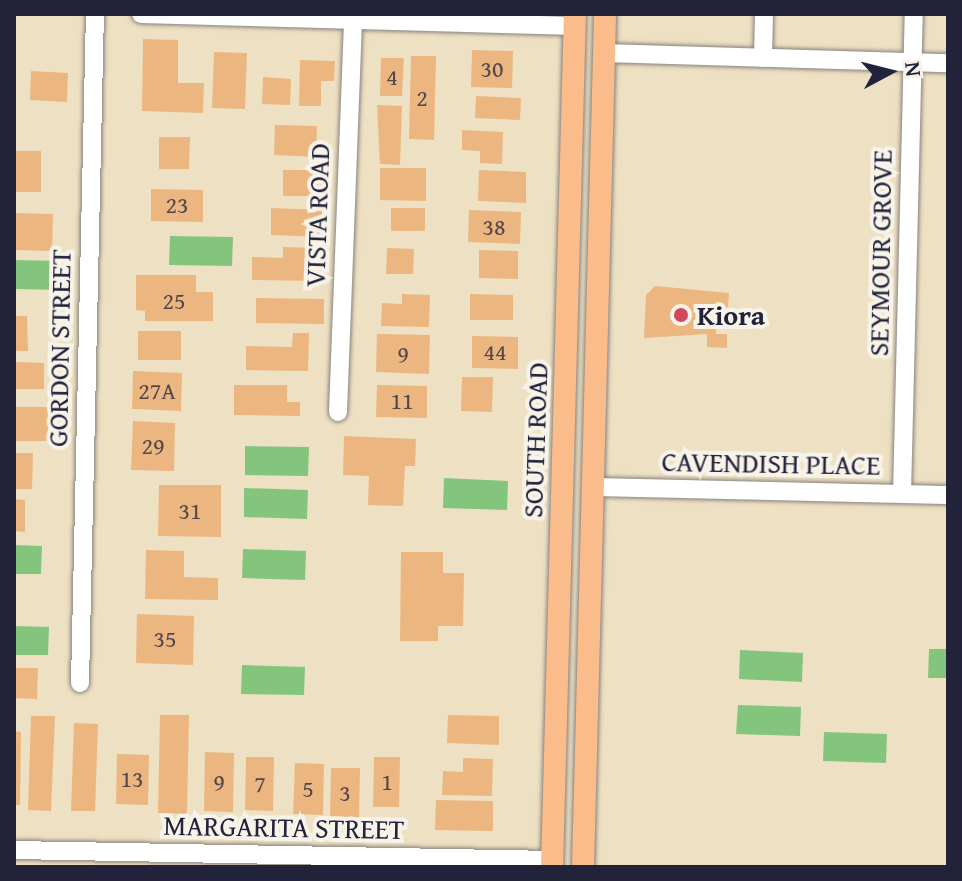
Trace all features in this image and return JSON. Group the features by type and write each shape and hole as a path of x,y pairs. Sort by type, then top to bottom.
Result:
{"main road":[{"path":"575,20 604,20"},
{"name":"SOUTH ROAD","path":"552,864 575,20"},
{"name":"SOUTH ROAD","path":"583,864 604,20"},
{"path":"552,864 583,864"}],"street":[{"name":"GORDON STREET","path":"80,683 95,14"},
{"path":"141,14 353,20 575,20"},
{"path":"763,58 764,14"},
{"name":"SEYMOUR GROVE","path":"902,494 914,14"},
{"name":"VISTA ROAD","path":"338,412 353,20"},
{"path":"604,53 948,63"},
{"name":"CAVENDISH PLACE","path":"593,487 948,495"},
{"name":"MARGARITA STREET","path":"20,856 552,864"}],"green space":[{"path":"170,236 233,237 232,266 169,265"},
{"path":"14,260 61,261 60,290 14,289"},
{"path":"245,446 309,447 308,476 245,475"},
{"path":"444,478 508,481 507,510 443,508"},
{"path":"244,488 308,490 307,519 244,517"},
{"path":"14,545 42,546 41,574 14,574"},
{"path":"243,549 306,551 305,580 242,578"},
{"path":"14,626 49,627 48,655 14,655"},
{"path":"929,649 948,649 948,678 928,678"},
{"path":"740,650 803,653 802,682 739,679"},
{"path":"242,665 305,667 304,695 241,694"},
{"path":"738,705 801,707 800,736 736,734"},
{"path":"824,732 887,734 886,763 823,761"}],"building":[{"path":"143,39 178,40 178,83 204,83 203,113 142,111"},
{"path":"472,50 513,51 512,88 471,87"},
{"path":"214,52 247,53 245,109 212,108"},
{"path":"411,56 436,56 434,140 409,139"},
{"path":"381,58 404,58 402,96 380,96"},
{"path":"300,60 335,61 334,81 321,81 321,106 299,106"},
{"path":"31,71 68,73 67,102 30,100"},
{"path":"263,77 291,79 290,105 262,104"},
{"path":"476,96 521,98 520,120 475,118"},
{"path":"377,105 402,106 400,165 380,164"},
{"path":"275,125 317,126 316,157 274,155"},
{"path":"462,130 503,132 502,164 480,163 480,151 462,150"},
{"path":"159,137 190,137 189,169 159,169"},
{"path":"14,151 41,151 41,192 14,192"},
{"path":"380,168 426,168 426,201 380,200"},
{"path":"283,170 318,170 318,196 283,196"},
{"path":"479,170 526,172 526,203 478,201"},
{"path":"151,189 203,190 203,222 151,221"},
{"path":"271,208 322,210 321,237 271,235"},
{"path":"391,208 425,208 425,231 391,231"},
{"path":"469,210 521,212 520,244 468,242"},
{"path":"14,213 53,214 52,251 14,250"},
{"path":"283,247 318,248 318,281 252,280 252,257 283,258"},
{"path":"387,248 414,249 413,274 386,274"},
{"path":"479,250 518,251 518,279 479,278"},
{"path":"136,275 196,275 196,292 213,292 213,321 145,321 145,311 136,310"},
{"name":"Kiora","path":"655,286 729,293 728,307 717,307 716,334 727,334 727,348 707,347 707,334 644,338 646,295"},
{"path":"402,294 430,295 429,327 381,326 382,303 402,304"},
{"path":"470,294 513,295 513,320 470,320"},
{"path":"256,298 324,299 324,324 256,323"},
{"path":"14,316 27,316 28,351 14,351"},
{"path":"138,331 181,331 181,360 138,360"},
{"path":"293,333 309,333 308,371 246,370 246,346 292,347"},
{"path":"377,334 430,335 429,374 376,372"},
{"path":"472,336 518,337 518,369 472,368"},
{"path":"14,362 44,363 44,389 14,389"},
{"path":"133,371 182,373 181,411 132,409"},
{"path":"462,377 493,377 492,412 461,411"},
{"path":"234,385 287,385 287,402 300,402 300,416 234,415"},
{"path":"377,385 427,386 427,418 376,417"},
{"path":"14,407 48,407 48,441 14,441"},
{"path":"133,421 175,423 174,471 131,470"},
{"path":"344,436 416,439 415,466 405,466 403,506 368,505 369,476 343,475"},
{"path":"14,453 33,453 32,489 14,489"},
{"path":"159,485 221,485 221,537 158,536"},
{"path":"14,499 25,500 25,532 14,531"},
{"path":"146,550 184,551 184,577 218,578 218,600 145,599"},
{"path":"401,552 443,552 443,573 464,573 463,626 438,626 438,641 400,641"},
{"path":"137,614 194,616 193,665 136,663"},
{"path":"14,668 38,668 37,699 14,698"},
{"path":"160,715 189,715 187,814 158,813"},
{"path":"448,715 499,716 499,745 447,743"},
{"path":"31,716 55,716 51,811 28,810"},
{"path":"74,723 98,724 95,811 71,811"},
{"path":"14,731 21,732 20,805 14,805"},
{"path":"205,752 234,753 233,812 204,811"},
{"path":"117,754 149,755 148,805 116,804"},
{"path":"246,757 274,757 273,811 245,810"},
{"path":"374,757 400,757 399,807 373,807"},
{"path":"463,758 493,759 492,796 442,795 443,771 463,772"},
{"path":"295,763 324,764 323,815 293,814"},
{"path":"331,768 360,768 359,818 330,817"},
{"path":"436,800 493,801 493,831 435,830"}],"place":[{"name":"Kiora","path":"681,315"}]}
